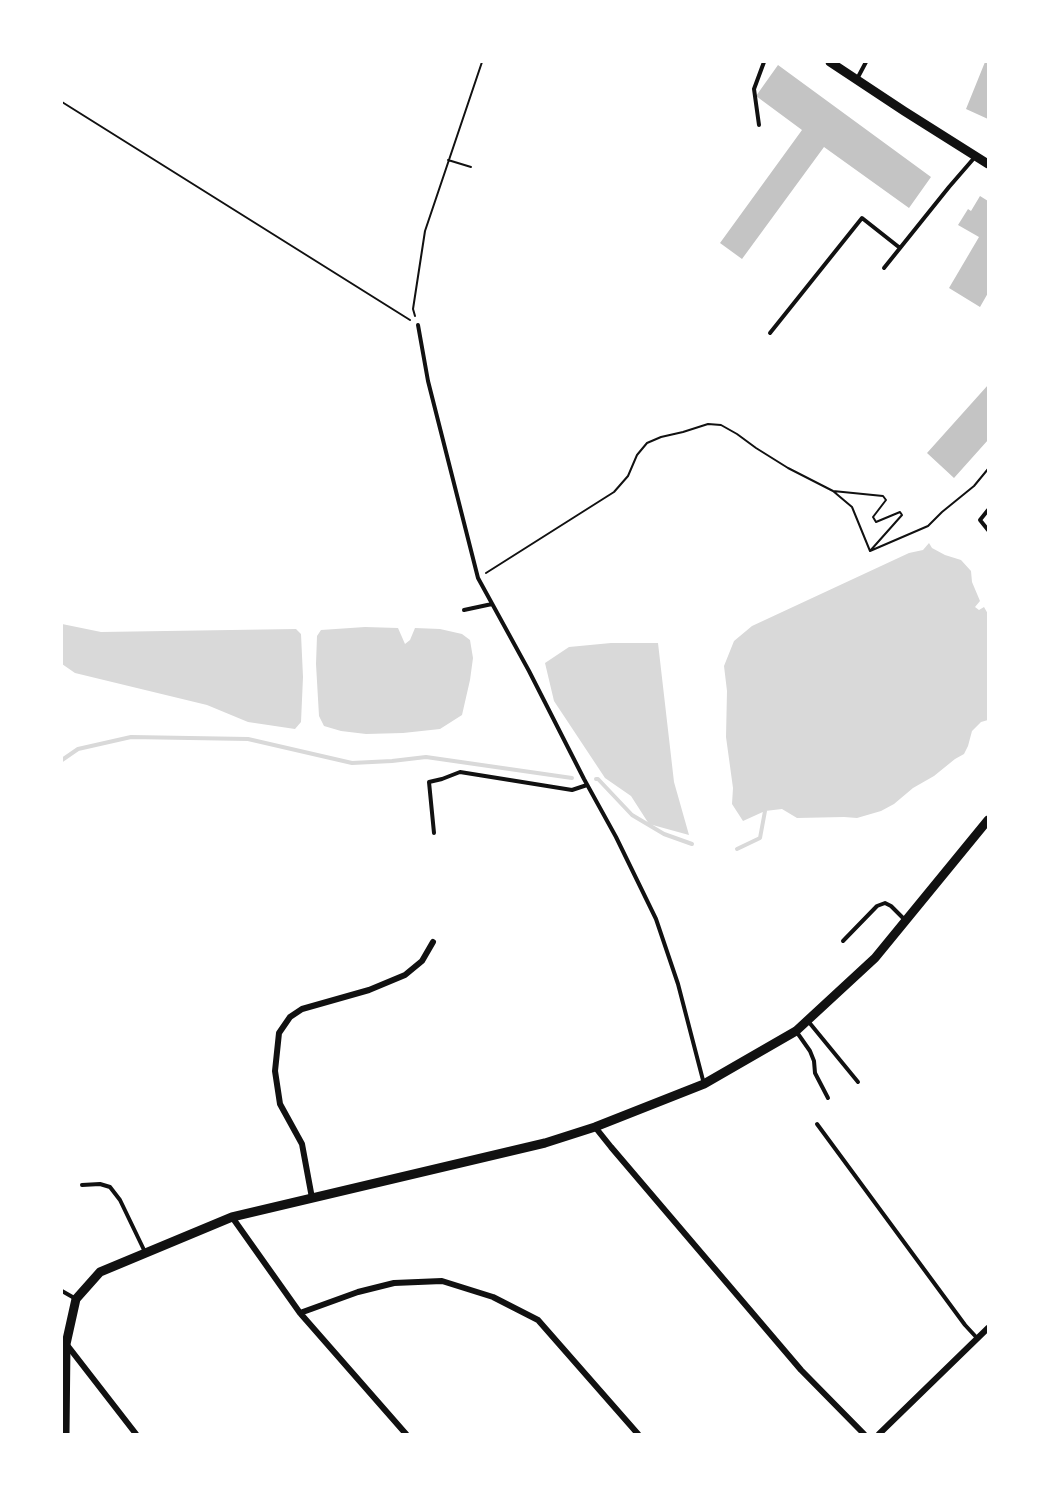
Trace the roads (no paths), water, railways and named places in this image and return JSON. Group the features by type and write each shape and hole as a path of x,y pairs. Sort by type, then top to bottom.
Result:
{"street":[{"path":"830,62 988,164"},
{"path":"65,1434 66,1344 76,1299 100,1272 232,1217 546,1143 674,1098 704,1084 796,1031 875,958 988,820"},
{"path":"312,1198 302,1144 280,1104 275,1071 279,1033 290,1017 302,1009 369,990 405,975 422,961 433,942"},
{"path":"595,1127 801,1370 864,1434"},
{"path":"232,1217 300,1313 406,1434"},
{"path":"300,1313 358,1292 394,1283 442,1281 493,1297 538,1320 638,1434"},
{"path":"879,1434 988,1328"},
{"path":"66,1344 136,1434"}],"lane":[{"path":"759,125 754,89 764,62"},
{"path":"856,80 866,62"},
{"path":"884,268 976,156"},
{"path":"770,333 862,218 900,248"},
{"path":"418,325 428,381 478,578 616,837 656,920 678,984 704,1084"},
{"path":"988,510 980,520 988,530"},
{"path":"464,610 492,604"},
{"path":"434,833 429,782 460,772 572,790 587,785"},
{"path":"843,941 877,906 885,903 905,921"},
{"path":"807,1020 858,1082"},
{"path":"796,1031 810,1051 814,1060 815,1073 828,1098"},
{"path":"817,1124 965,1325 978,1339"},
{"path":"82,1185 100,1184 110,1187 120,1200 145,1253"},
{"path":"62,1292 76,1299"}],"waterway":[{"path":"62,760 78,749 131,737 248,739 352,763 426,757 572,778"},
{"path":"596,779 632,815 664,834 692,844"},
{"path":"737,849 760,838 765,811"}]}
